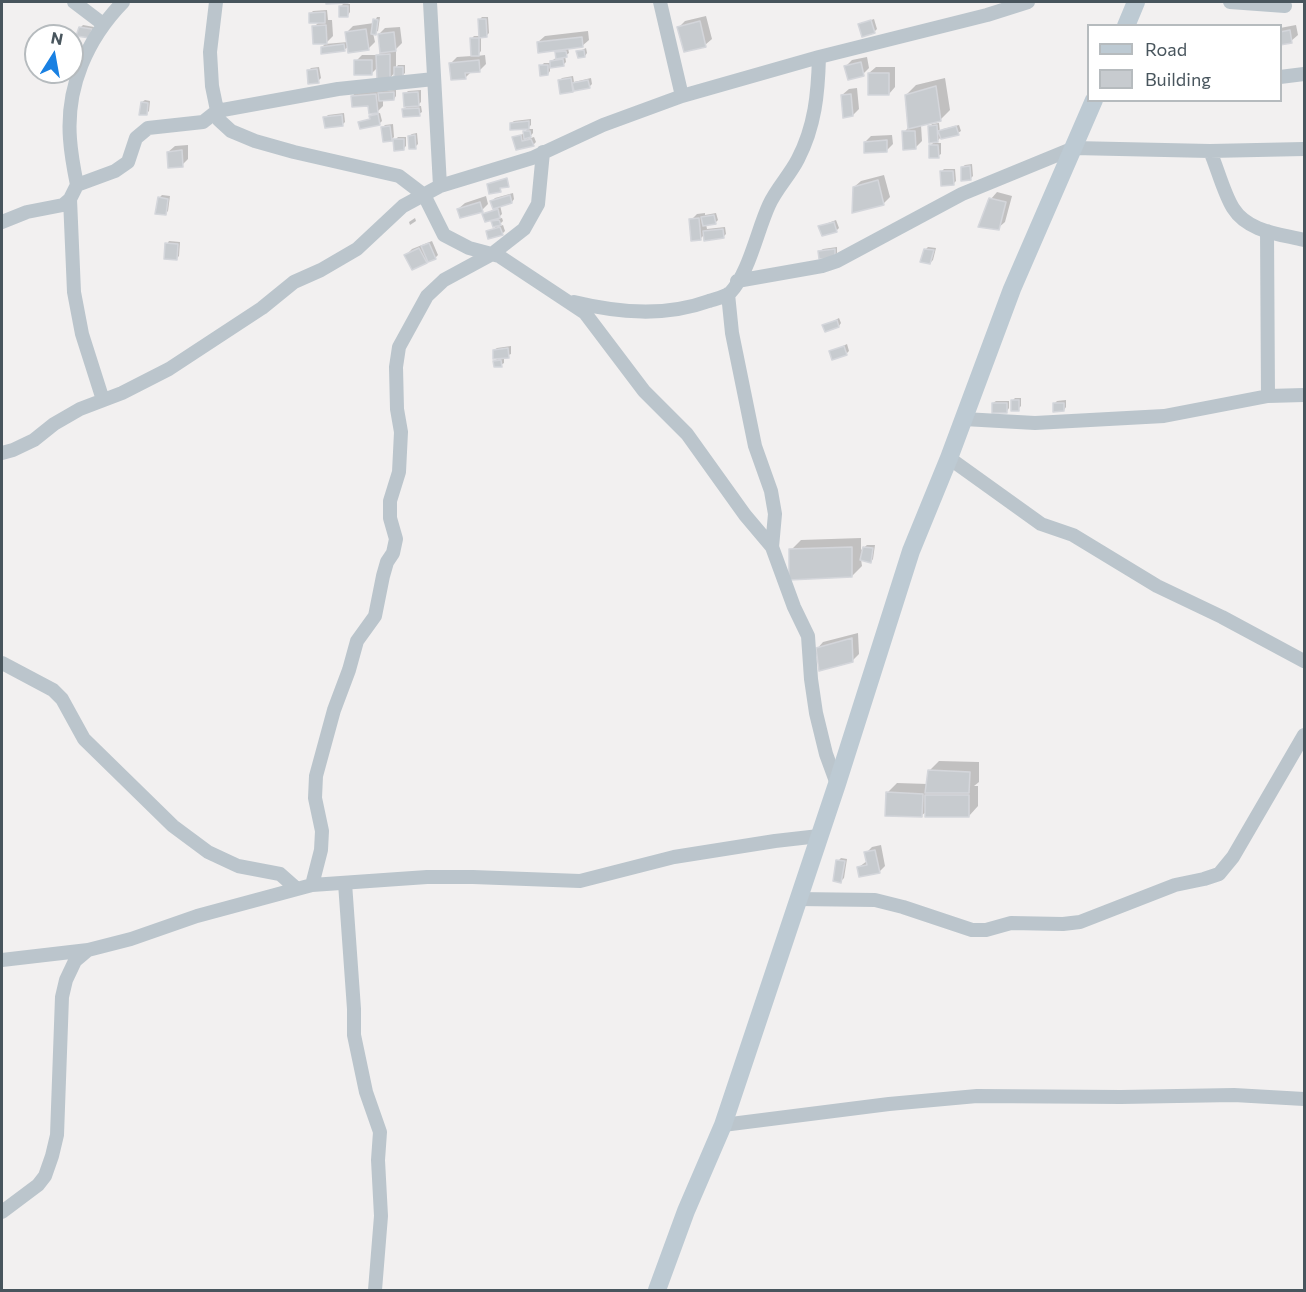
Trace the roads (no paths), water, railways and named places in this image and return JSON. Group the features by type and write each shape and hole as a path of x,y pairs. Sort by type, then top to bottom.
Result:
{"street":[{"path":"74,2 104,24"},
{"path":"103,400 82,334 74,292 70,199 76,185 69,139 73,87 90,43 123,2"},
{"path":"216,2 210,52 212,86 219,120 231,131 255,141 399,176 424,195 444,235 469,248 499,256 569,301 585,314 644,391 687,434 772,547 794,607 808,636 816,713 826,754 837,784"},
{"path":"429,2 440,186"},
{"path":"660,2 682,96"},
{"path":"2,453 34,440 54,424 80,409 122,393 169,369 262,309 294,282 321,270 357,249 403,206 440,186 543,152 603,125 682,96 1028,2"},
{"path":"1127,24 1136,2"},
{"path":"1234,2 1284,6"},
{"path":"569,301 628,312 664,312 690,308 728,294 754,246 769,205 798,160 810,129 818,94 819,57"},
{"path":"1282,77 1305,74"},
{"path":"76,185 115,171 128,162 136,138 148,128 202,122 217,111 338,89 434,79"},
{"path":"657,1290 723,1125 837,784 911,551 949,458 1012,289 1093,102"},
{"path":"737,281 822,266 837,261 962,195 1074,148 1210,151 1305,149"},
{"path":"1210,151 1233,208 1247,223 1267,231 1305,240"},
{"path":"312,885 321,850 322,831 315,798 318,766 357,641 375,616 383,576 387,562 393,553 396,539 390,518 390,501 399,472 400,457 401,432 397,409 396,367 399,347 427,296 444,280 492,254 524,229 538,204 543,152"},
{"path":"2,222 27,212 63,205 70,199"},
{"path":"1267,231 1268,396"},
{"path":"728,294 732,333 755,446 771,491 775,514 772,547"},
{"path":"964,419 1035,423 1164,416 1268,396 1305,394"},
{"path":"949,458 1041,524 1073,535 1157,586 1305,661"},
{"path":"2,663 53,690 62,699 84,739 173,826 208,852 238,866 280,874 297,889"},
{"path":"798,899 875,900 972,930 986,930 1011,923 1080,922 1175,885 1219,874 1233,857 1305,735"},
{"path":"2,960 88,950 131,939 197,916 312,885 472,877 580,881 674,857 819,836"},
{"path":"345,883 354,1035 366,1092 380,1132 378,1160 381,1216 375,1290"},
{"path":"2,1212 38,1185 49,1167 57,1135 62,997 66,980 75,961 88,950"},
{"path":"723,1125 889,1104 977,1096 1234,1095 1305,1099"}]}
